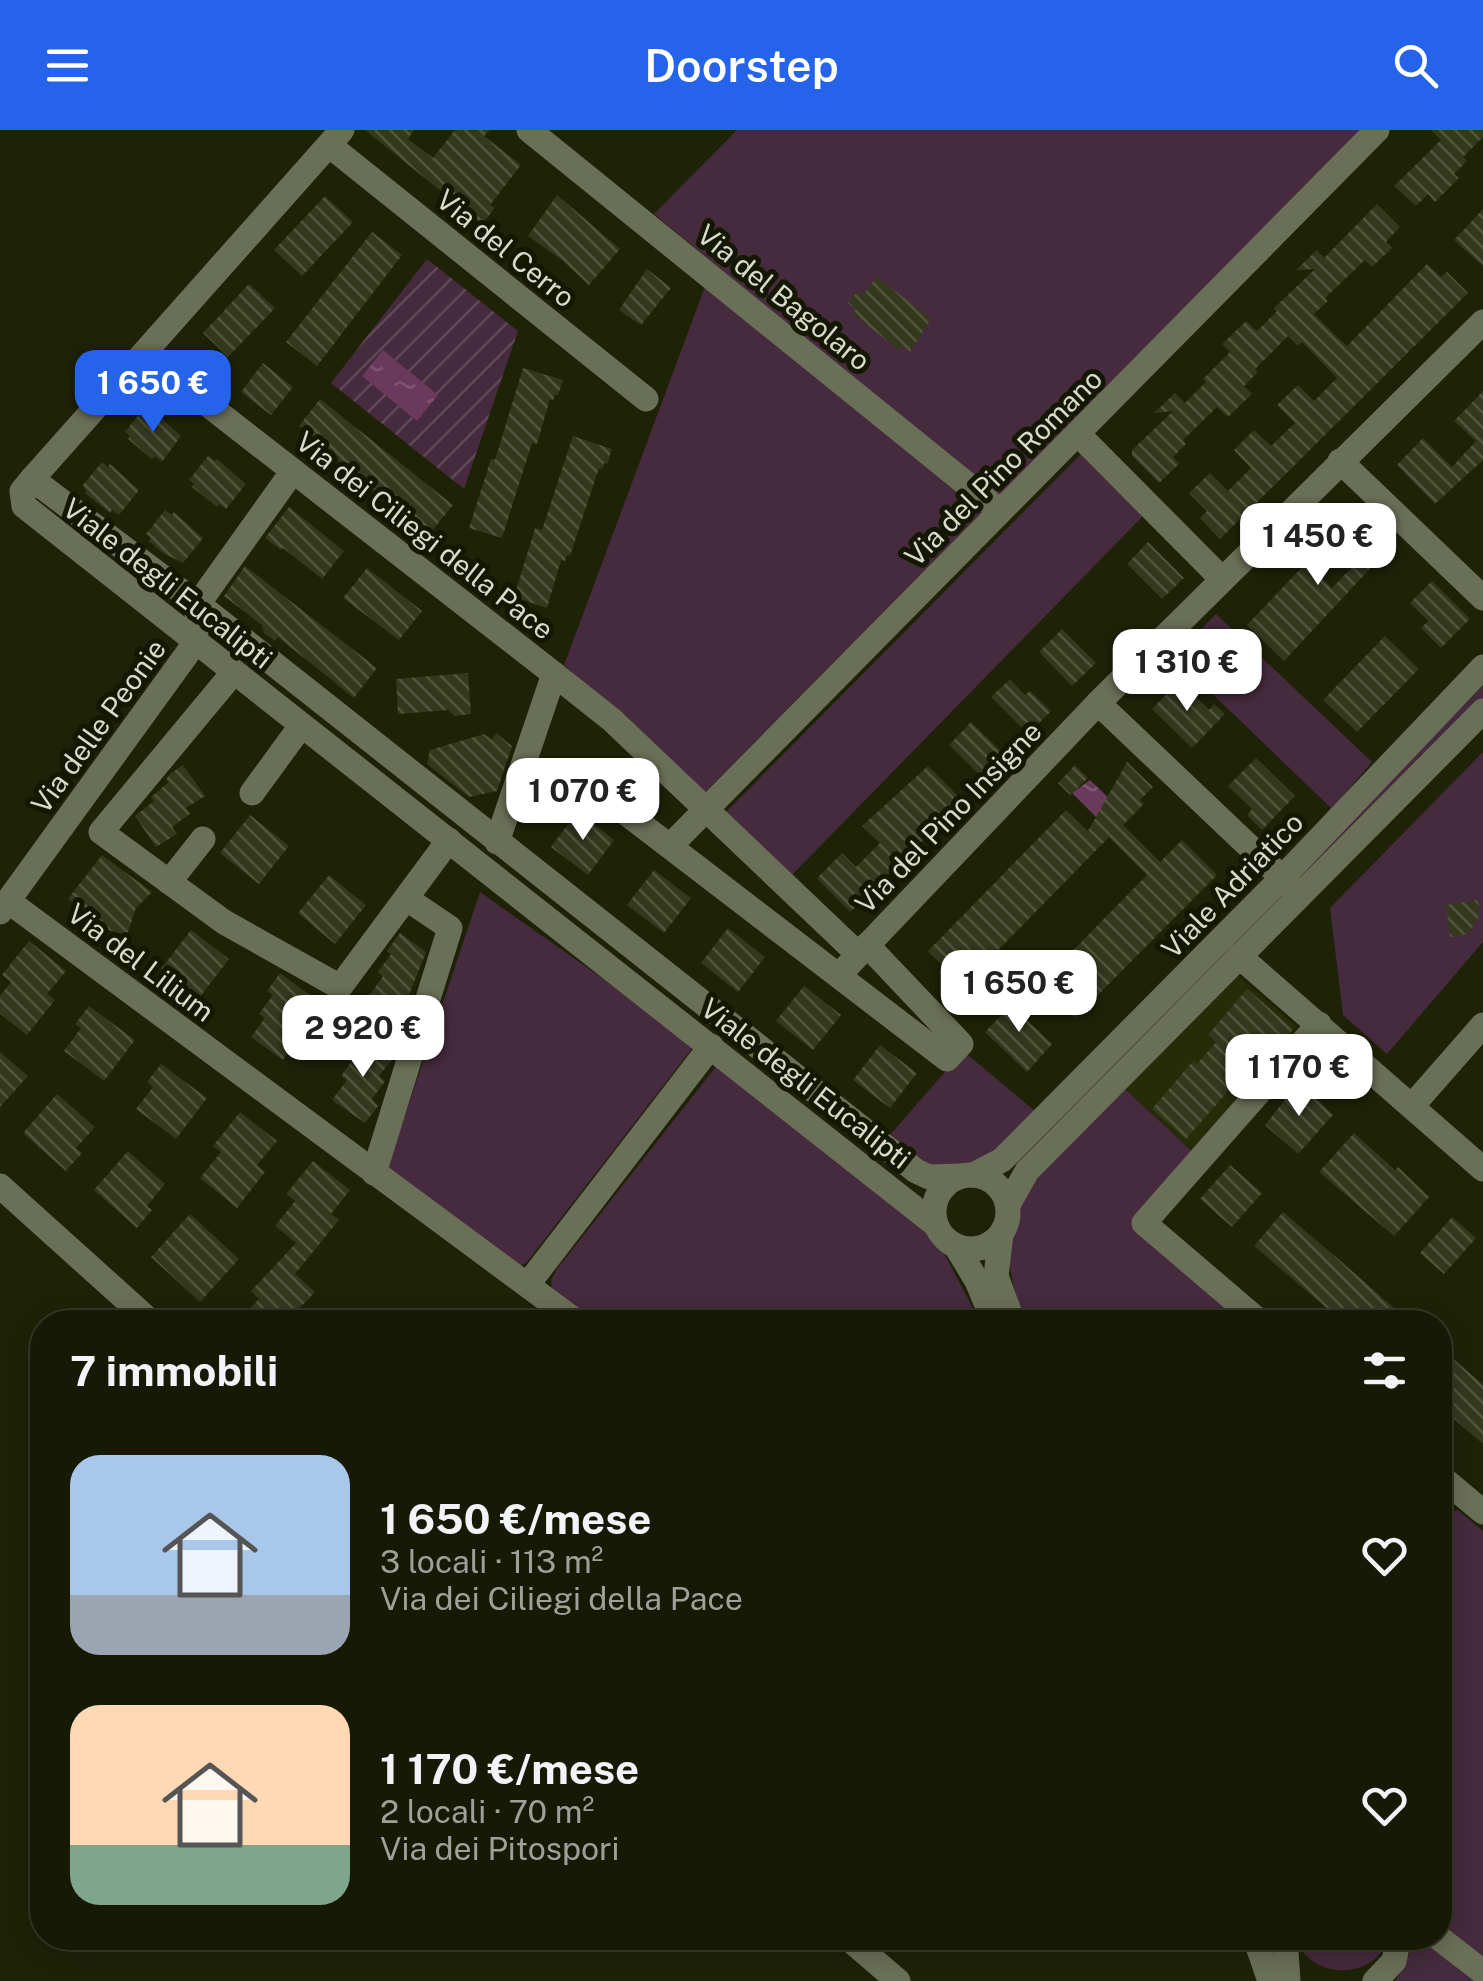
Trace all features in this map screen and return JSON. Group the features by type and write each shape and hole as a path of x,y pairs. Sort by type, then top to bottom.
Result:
{"street":[{"name":"Via del Bagolaro","path":"529,130 1000,511"},
{"name":"Via del Pino Romano","path":"670,846 1377,130"},
{"path":"32,479 335,137"},
{"name":"Via del Cerro","path":"335,137 646,398"},
{"name":"Via del Pino Insigne","path":"840,974 1098,703 1483,322"},
{"name":"Via dei Ciliegi della Pace","path":"166,372 554,674 497,842"},
{"path":"1078,434 1222,579"},
{"path":"1340,460 1483,598"},
{"path":"198,604 293,471"},
{"name":"Viale degli Eucalipti","path":"936,1226 30,514 22,496 32,479 198,604 916,1170 929,1177 967,1176"},
{"name":"Via delle Peonie","path":"4,906 195,643 198,604"},
{"name":"Viale Adriatico","path":"1008,1205 1027,1171 1238,956 1290,886 1483,667"},
{"path":"233,673 101,832 224,922 340,987 449,840"},
{"path":"554,674 612,720 705,810 901,980 961,1044 946,1059 583,780"},
{"path":"1098,703 1290,886"},
{"name":"Viale Adriatico","path":"967,1176 1002,1160 1290,886 1483,711"},
{"path":"252,793 301,726"},
{"path":"169,882 203,840"},
{"path":"374,1173 450,928 407,899"},
{"name":"Via del Lilium","path":"4,906 562,1310"},
{"path":"1238,956 1483,1168"},
{"path":"879,1005 901,980"},
{"path":"1246,1310 1144,1223 1319,1024"},
{"path":"1412,1106 1483,1025"},
{"path":"528,1284 710,1046"},
{"path":"989,1310 977,1280 956,1246 936,1226 935,1202 950,1182 967,1176 996,1184 1008,1205 996,1276 1009,1310"},
{"path":"0,1186 138,1310"},
{"path":"956,1246 975,1250 1001,1234"},
{"path":"1452,1492 1483,1512"},
{"path":"1452,1949 1483,1972"},
{"path":"862,1950 898,1981"},
{"path":"1259,1950 1270,1981"},
{"path":"1375,1981 1394,1961 1396,1950"},
{"path":"1287,1958 1309,1981"}],"shaded area":[{"path":"737,130 1360,130 1000,498 654,214"},
{"path":"427,259 518,331 464,489 331,383"},
{"path":"706,284 982,512 705,792 564,665"},
{"path":"1081,454 1144,515 790,877 726,812"},
{"path":"1216,614 1372,762 1332,809 1174,657"},
{"path":"1483,686 1483,699 1302,881 1297,875"},
{"path":"1483,752 1483,942 1387,1054 1343,1015 1330,908"},
{"path":"480,892 694,1046 527,1262 520,1266 386,1172"},
{"path":"1236,974 1301,1030 1195,1154 1125,1089"},
{"path":"963,1051 1035,1111 1004,1147 969,1168 929,1167 890,1135"},
{"path":"718,1064 913,1218 944,1253 974,1310 579,1310 552,1289 551,1280"},
{"path":"1125,1089 1195,1154 1133,1226 1231,1310 1022,1310 1013,1282 1010,1247 1015,1217 1029,1190 1071,1140"},
{"path":"1458,1510 1483,1531 1483,1959 1452,1935 1452,1512"},
{"path":"1382,1950 1370,1962 1342,1970 1314,1962 1303,1952"},
{"path":"1410,1950 1440,1950 1480,1981 1395,1981"}],"water":[{"path":"383,350 438,395 417,421 362,376"},
{"path":"1090,780 1117,806 1099,812 1096,817 1072,793"}],"building":[{"path":"365,130 414,130 408,139 433,158 455,130 490,130 484,136 521,165 490,205 495,208 482,224"},
{"path":"1431,130 1483,130 1483,137 1463,157 1467,161 1454,174 1459,178 1435,202 1428,194 1416,206 1394,186 1441,140"},
{"path":"557,195 620,249 589,285 528,236"},
{"path":"325,196 353,222 302,276 274,250"},
{"path":"1377,204 1400,227 1386,242 1392,248 1372,267 1365,260 1314,314 1340,340 1347,346 1427,264 1441,277 1447,272 1468,293 1220,539 1200,518 1207,511 1189,493 1210,473 1228,491 1251,468 1234,450 1254,430 1271,446 1295,423 1277,405 1298,385 1314,401 1337,378 1302,342 1298,346 1288,336 1244,386 1252,394 1228,417 1217,407 1183,440 1186,444 1173,457 1179,464 1159,483 1132,456 1132,450 1173,411 1154,413 1175,393 1185,403 1206,382 1203,379 1230,352 1222,344 1246,321 1257,331 1277,311 1274,308 1315,269 1296,270 1317,250 1324,258"},
{"path":"1483,209 1483,266 1454,240"},
{"path":"372,232 402,255 317,366 286,342"},
{"path":"647,269 671,288 641,325 619,310"},
{"path":"877,277 931,319 910,352 902,346 899,350 852,313 856,309 848,303 857,292 862,296"},
{"path":"249,284 275,308 228,357 203,333"},
{"path":"263,363 293,387 271,415 241,392"},
{"path":"523,368 563,380 558,395 553,401 550,399 537,444 532,443 502,538 469,528"},
{"path":"1483,391 1483,460 1435,504 1397,465 1423,438 1452,467 1476,441 1454,421"},
{"path":"320,399 453,505 430,533 389,495 383,502 339,466 338,457 299,426"},
{"path":"144,408 153,411 181,436 162,462 155,456 152,459 125,432"},
{"path":"573,436 612,449 607,464 599,468 570,556 561,560 547,608 514,597 535,528 542,530"},
{"path":"208,456 246,484 226,509 219,504 217,507 189,480"},
{"path":"102,462 108,467 110,464 139,490 119,515 112,510 110,513 82,486"},
{"path":"289,507 344,551 322,579 265,538"},
{"path":"1354,507 1392,545 1284,661 1247,625 1306,563 1332,588 1357,562 1328,534"},
{"path":"165,510 172,515 174,512 203,538 183,563 163,553 146,534"},
{"path":"1148,542 1184,578 1162,599 1127,564"},
{"path":"245,566 377,668 354,698 278,637 275,641 264,633 262,625 224,596"},
{"path":"367,568 422,611 399,640 343,598"},
{"path":"1432,581 1470,619 1441,648 1421,628 1428,621 1410,603"},
{"path":"1062,629 1096,663 1072,686 1039,652"},
{"path":"1385,636 1419,669 1357,732 1323,700"},
{"path":"468,673 471,714 455,716 448,710 398,714 396,679"},
{"path":"1010,679 1025,695 1030,691 1051,711 1028,734 991,697"},
{"path":"1179,681 1209,710 1214,704 1225,714 1192,748 1152,709"},
{"path":"971,722 1005,755 983,778 949,745"},
{"path":"496,733 512,746 497,791 469,797 427,764 430,750 484,734 492,740"},
{"path":"1256,758 1295,796 1262,830 1247,815 1252,809 1228,786"},
{"path":"1127,762 1153,787 1140,800 1144,804 1123,825 1160,862 1182,840 1217,875 1075,1018 1040,984 1147,875 1109,837 963,986 928,951 1066,810 1088,831"},
{"path":"183,765 205,796 186,808 190,814 172,827 177,834 156,847 135,816 154,801 151,797"},
{"path":"1075,765 1088,778 1070,795 1058,783"},
{"path":"928,766 963,801 850,912 817,878 842,853 856,867 880,843 862,826"},
{"path":"578,811 614,840 588,875 551,847"},
{"path":"250,815 289,846 259,884 220,853"},
{"path":"102,855 152,892 136,908 127,935 108,930 68,899"},
{"path":"654,870 691,898 664,933 627,905"},
{"path":"329,875 366,905 335,944 298,913"},
{"path":"1478,900 1480,915 1468,934 1450,937 1446,905"},
{"path":"728,928 765,957 738,992 701,963"},
{"path":"191,930 229,959 199,998 161,969"},
{"path":"400,933 426,952 409,995 412,997 407,1012 401,1019 369,996 383,976 378,972"},
{"path":"29,941 66,971 47,994 55,1000 27,1035 0,1014 0,996 11,982 2,975"},
{"path":"280,973 311,996 298,1014 304,1018 291,1036 297,1041 283,1060 251,1037 265,1018 259,1014 273,995 267,991"},
{"path":"804,986 841,1015 813,1050 776,1021"},
{"path":"1247,989 1293,1029 1262,1064 1256,1059 1186,1139 1152,1109 1193,1061 1197,1064 1216,1042 1208,1035"},
{"path":"1020,996 1033,1009 1025,1018 1052,1044 1027,1072 985,1032"},
{"path":"89,1006 135,1040 104,1081 64,1051 81,1028 75,1024"},
{"path":"362,1036 393,1058 379,1076 385,1081 372,1099 378,1106 365,1123 332,1100 347,1080 341,1076 354,1058 349,1054"},
{"path":"880,1045 917,1073 890,1108 853,1080"},
{"path":"0,1052 28,1076 0,1107"},
{"path":"161,1064 207,1098 176,1139 136,1109 153,1087 147,1082"},
{"path":"1299,1082 1333,1115 1298,1154 1265,1125"},
{"path":"57,1094 95,1127 76,1148 82,1153 66,1171 23,1133"},
{"path":"240,1112 277,1141 257,1165 265,1172 237,1208 200,1178 221,1152 213,1146"},
{"path":"1354,1133 1429,1197 1394,1236 1319,1172"},
{"path":"128,1151 165,1184 147,1206 152,1210 137,1228 94,1190"},
{"path":"313,1161 350,1190 331,1214 339,1220 295,1274 315,1292 298,1310 248,1310 259,1299 251,1291 296,1243 275,1226 295,1201 286,1194"},
{"path":"1230,1165 1262,1193 1232,1227 1200,1199"},
{"path":"1283,1212 1396,1310 1329,1310 1254,1246"},
{"path":"190,1214 239,1259 200,1302 151,1257"},
{"path":"1452,1217 1476,1238 1444,1274 1420,1253"},
{"path":"1452,1358 1483,1385 1483,1444 1452,1417"}]}
